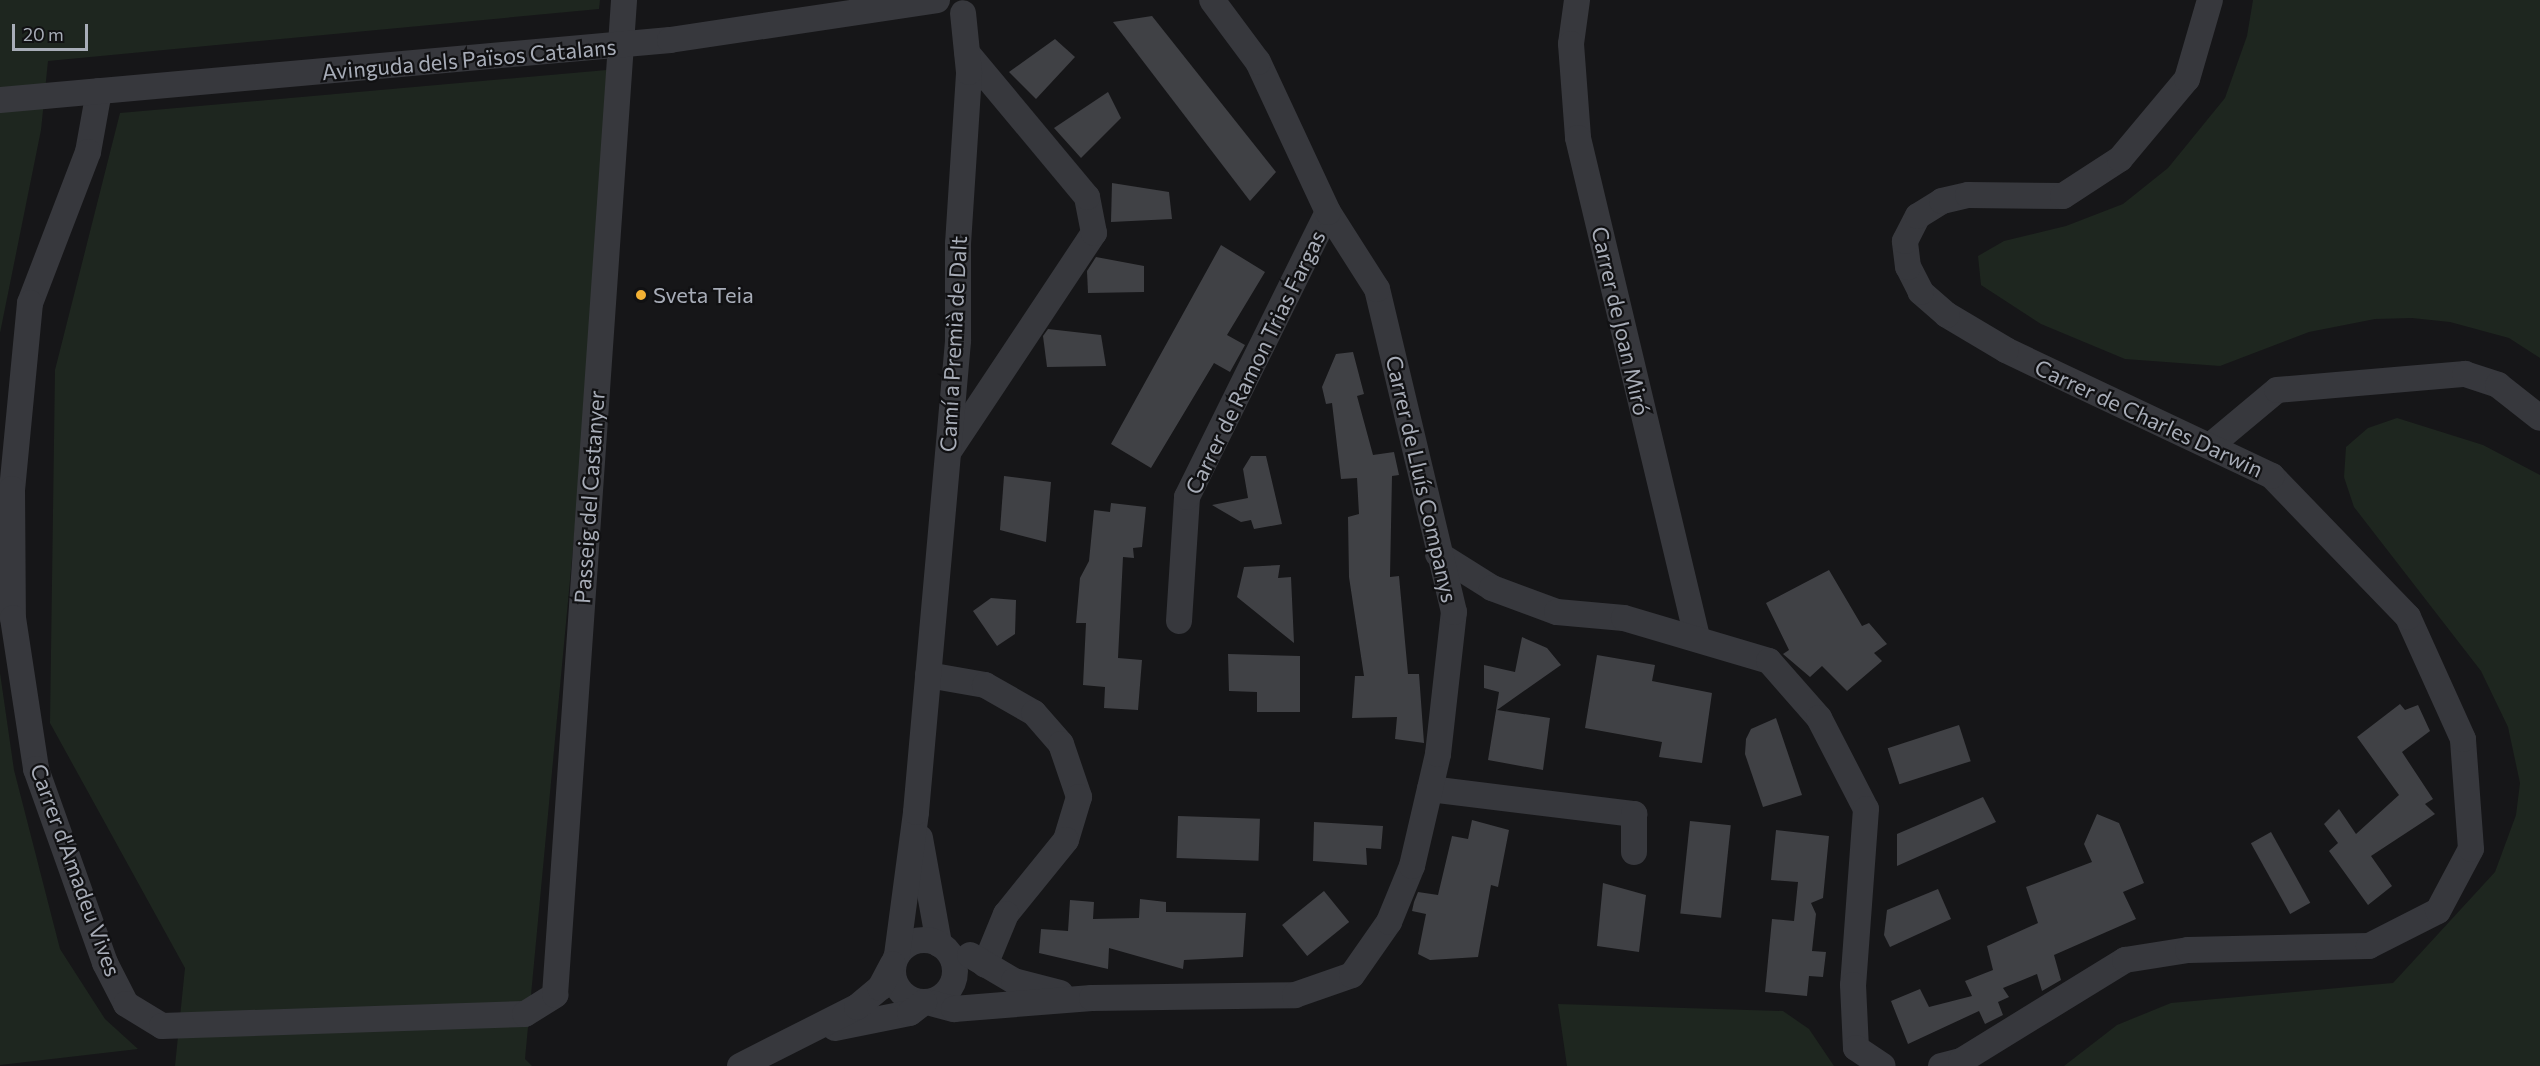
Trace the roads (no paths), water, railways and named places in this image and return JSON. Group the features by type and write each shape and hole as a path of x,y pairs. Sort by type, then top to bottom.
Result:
{"street":[{"name":"Passeig del Castanyer","path":"555,995 624,0"},
{"name":"Avinguda dels Països Catalans","path":"0,100 620,45 937,0"},
{"name":"Carrer de Lluís Companys","path":"1092,998 1295,995 1352,975 1389,922 1412,866 1430,789 1454,612 1438,554 1377,289 1328,212 1258,62 1212,0"},
{"name":"Carrer de Joan Miró","path":"1577,0 1571,44 1578,138 1697,637"},
{"name":"Carrer de Charles Darwin","path":"1941,1066 1961,1061 2125,960 2188,950 2369,946 2438,910 2471,849 2463,740 2408,617 2272,476 2006,350 1947,315 1921,292 1908,267 1905,241 1918,216 1942,201 1968,195 2063,196 2120,159 2187,79 2210,0"},
{"name":"Camí a Premià de Dalt","path":"740,1066 857,1007 880,988 895,959 916,812 958,340 967,53 961,4"},
{"path":"948,453 1094,233 1087,197 967,53"},
{"name":"Carrer d'Amadeu Vives","path":"99,91 88,152 30,303 12,489 13,618 36,769 105,963 126,1004 162,1026 525,1014 555,995"},
{"name":"Carrer de Ramon Trias Fargas","path":"1179,621 1187,497 1328,212"},
{"path":"2210,446 2277,390 2453,375 2499,385 2540,418"},
{"path":"1438,554 1492,588 1557,612 1624,618 1697,637 1769,661 1819,718 1866,809 1853,985 1856,1048 1883,1066"},
{"path":"928,675 985,686 1034,712 1061,744 1078,797 1066,840 1006,914 985,965"},
{"path":"1430,789 1634,814 1634,852"},
{"name":"Camí a Premià de Dalt","path":"916,812 941,945"},
{"path":"913,941 959,947 985,965 1041,990 1092,998 954,1009 900,992 895,959 913,941"},
{"path":"926,1002 953,985 955,964 941,945"},
{"name":"Camí a Premià de Dalt","path":"803,1035 910,1013 926,1002"}],"place":[{"name":"Sveta Teia","path":"641,295"}]}
